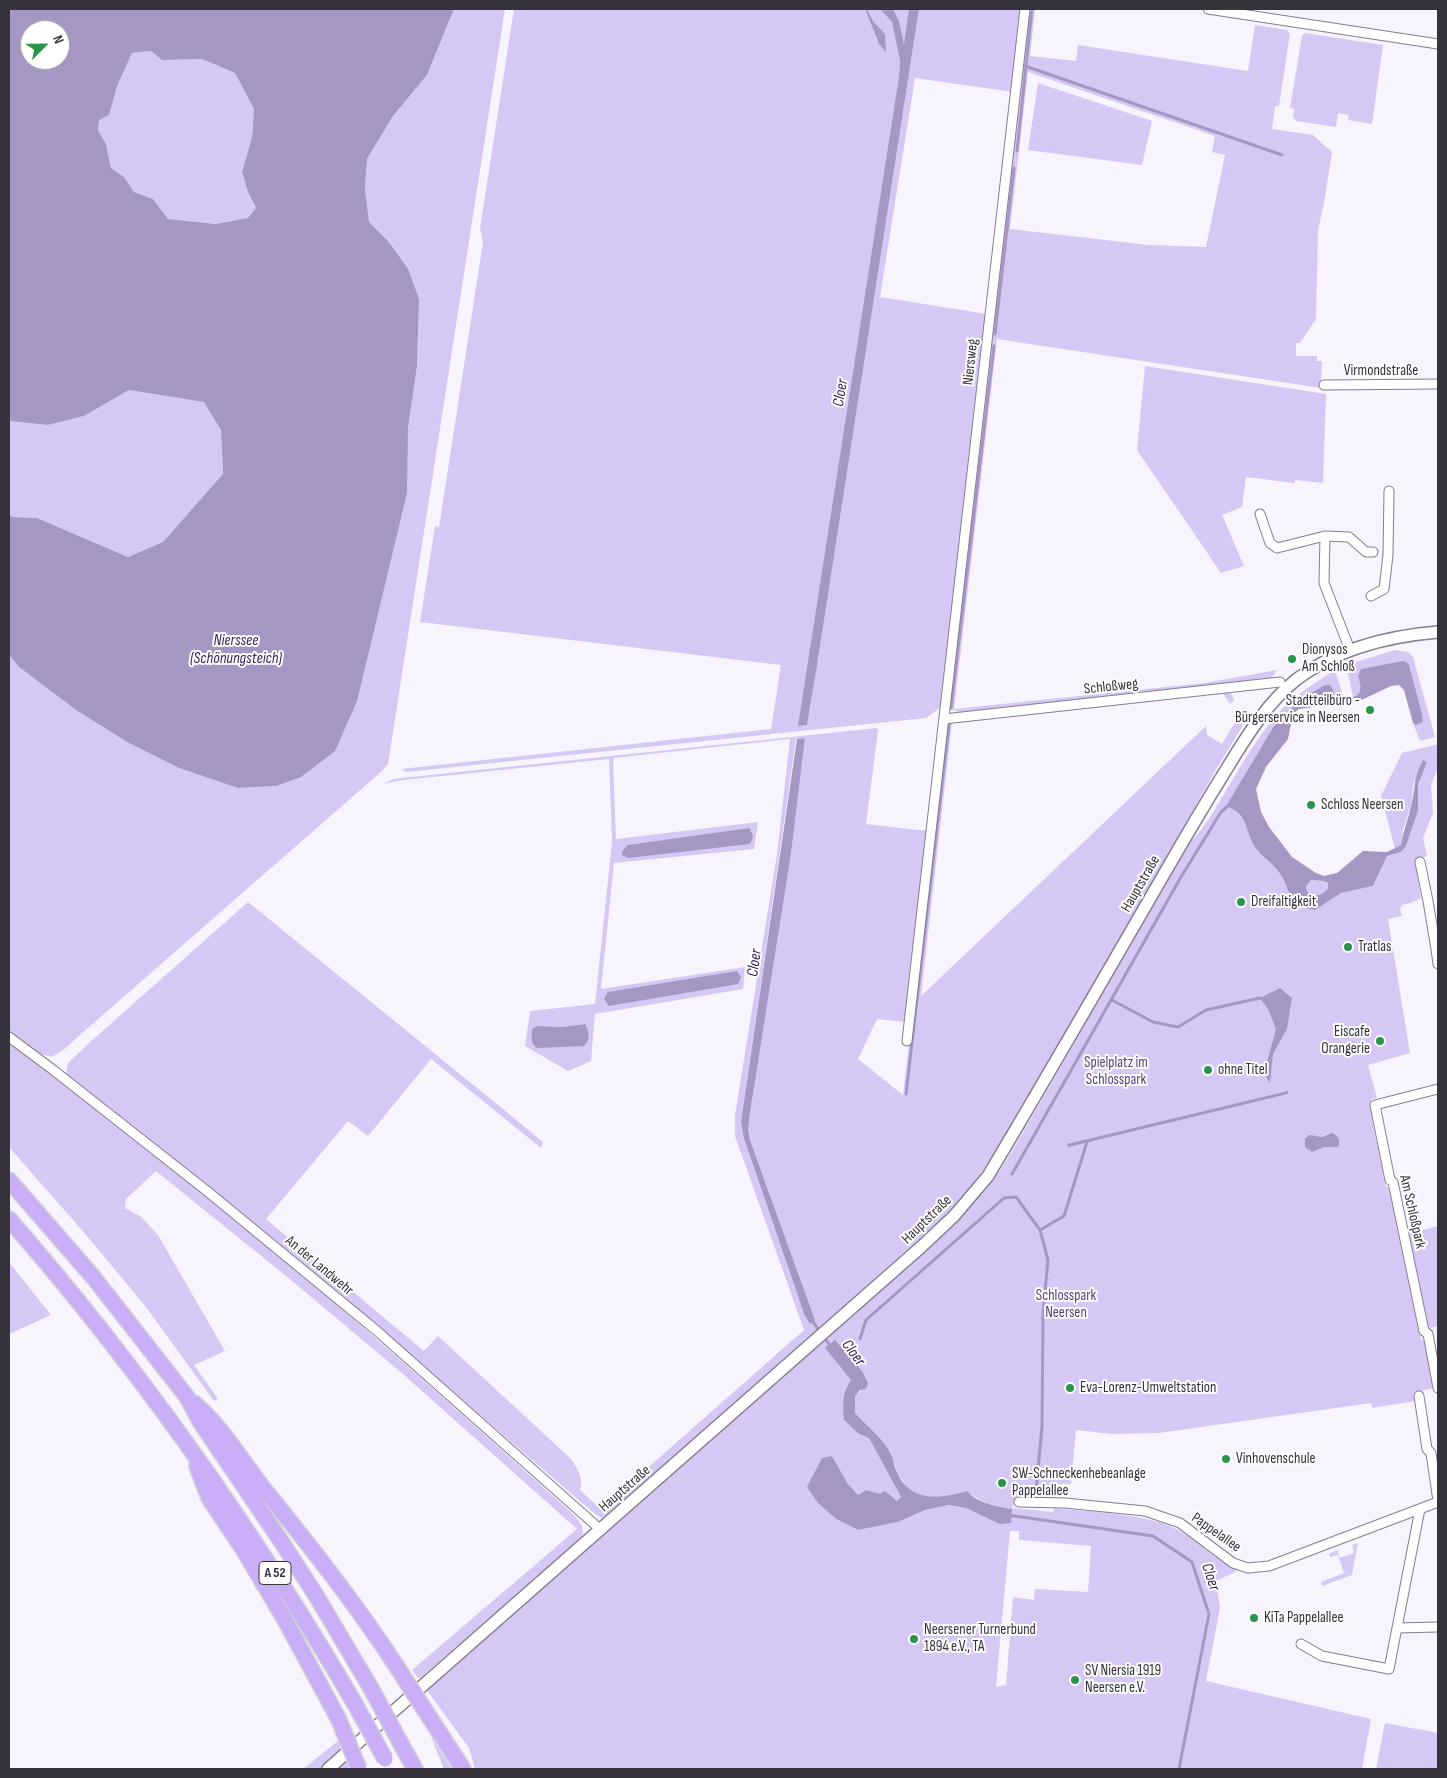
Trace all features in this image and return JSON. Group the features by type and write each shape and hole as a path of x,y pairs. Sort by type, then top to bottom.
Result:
{"highway":[{"name":"A 52","path":"9,1180 94,1278 187,1397 201,1423 307,1581 372,1690 415,1769"},
{"name":"A 52","path":"9,1219 97,1324 189,1446 262,1552 355,1704 388,1764"},
{"path":"187,1397 209,1416 353,1602 462,1769"},
{"path":"189,1446 209,1498 277,1605 338,1718 359,1769"}],"street":[{"name":"Niersweg","path":"907,1041 1025,9"},
{"path":"1208,9 1438,44"},
{"name":"Virmondstraße","path":"1324,385 1438,384"},
{"path":"1371,596 1384,589 1388,555 1389,491"},
{"path":"1260,514 1270,543 1277,548 1325,536 1350,537 1366,552 1373,552"},
{"path":"1325,536 1324,583 1350,650"},
{"name":"Hauptstraße","path":"328,1769 804,1351 954,1216 988,1176 1205,804 1257,720 1298,678 1350,650 1383,640 1420,633 1438,632"},
{"name":"Schloßweg","path":"944,719 1280,682"},
{"path":"1420,862 1437,949 1438,964"},
{"name":"An der Landwehr","path":"9,1038 59,1074 207,1191 369,1325 601,1530"},
{"name":"Am Schloßpark","path":"1438,1089 1375,1105 1424,1331 1428,1334 1438,1388"},
{"name":"Pappelallee","path":"1019,1502 1065,1503 1145,1511 1180,1523 1233,1563 1248,1568 1269,1566 1438,1501 1431,1453 1427,1449 1419,1396"},
{"path":"1301,1644 1322,1656 1389,1669 1420,1509"},
{"path":"1397,1628 1438,1627"}],"green space":[{"path":"454,9 505,9 388,764 68,1046 53,1056 42,1054 9,1031 9,655 19,667 76,710 127,742 179,768 238,788 276,786 408,428 417,366 419,299 408,267 388,241 369,222 365,189 367,159 393,116 427,75"},
{"path":"514,9 865,9 879,44 885,34 873,21 867,9 880,9 892,22 900,61 899,76 799,726 807,725 816,672 919,9 1022,9 1013,92 915,78 880,297 987,314 941,707 926,718 406,772 401,769 771,729 781,665 420,622 435,526 439,527 483,242 480,228"},
{"path":"893,9 909,9 904,46 899,21"},
{"path":"1029,9 1035,9 1030,56 1076,61 1078,45 1248,71 1255,25 1287,30 1290,34 1279,106 1275,106 1272,129 1313,135 1332,152 1318,230 1316,319 1300,343 1296,343 1296,356 1317,356 1317,361 1322,361 1321,388 997,339 954,709 1204,683 1277,670 1271,679 962,714 954,710 948,710","holes":["1028,72 1215,136 1212,152 1225,155 1206,247 1149,245 1010,229"]},
{"path":"1305,33 1383,45 1372,124 1348,120 1349,115 1338,113 1336,127 1296,121 1293,116 1294,109 1290,108 1302,36"},
{"path":"151,51 162,60 202,59 235,73 254,109 252,137 242,172 248,192 256,208 249,218 217,224 168,219 153,199 134,192 124,177 111,168 106,144 98,130 99,119 109,114 117,88 132,53"},
{"path":"1038,83 1152,121 1142,165 1028,150"},
{"path":"1145,366 1326,394 1323,483 1295,480 1295,483 1246,477 1242,507 1222,515 1244,566 1221,573 1137,450"},
{"path":"129,390 205,402 221,430 223,475 163,542 128,557 37,518 12,517 9,514 9,421 48,425 84,416"},
{"path":"1395,650 1408,652 1413,657 1435,737 1420,741 1413,723 1417,725 1402,661 1361,669 1358,676 1360,691 1359,694 1353,697 1346,665"},
{"path":"1335,670 1344,699 1335,698 1333,690 1301,699 1262,748 1228,804 1230,808 1240,814 1254,846 1281,875 1294,906 1315,910 1341,893 1373,886 1387,856 1401,852 1406,846 1418,811 1418,784 1414,781 1411,805 1403,830 1401,845 1395,849 1381,796 1402,753 1438,744 1438,768 1431,784 1433,813 1423,838 1427,856 1415,860 1421,898 1402,905 1400,910 1402,916 1388,919 1410,1053 1368,1065 1377,1098 1371,1099 1375,1116 1372,1120 1386,1186 1390,1189 1421,1339 1425,1342 1434,1385 1431,1389 1414,1392 1415,1401 1372,1408 1371,1403 1159,1433 1112,1434 1076,1430 1071,1484 1057,1484 1054,1499 1016,1497 1012,1508 1053,1512 1054,1508 1098,1512 1159,1522 1181,1532 1220,1560 1237,1569 1235,1572 1216,1581 1220,1608 1206,1681 1371,1719 1362,1769 475,1769 469,1748 426,1689 948,1230 975,1201 1000,1171 1191,841 1208,820 1258,738 1286,705","holes":["1328,1134 1330,1147 1305,1147 1305,1137 1322,1137","835,1341 862,1371 868,1383 855,1397 855,1413 876,1434 891,1453 898,1474 909,1490 918,1495 939,1498 970,1494 988,1504 1012,1509 966,1508 949,1505 925,1510 898,1522 858,1530 836,1519 818,1503 832,1456 848,1484 858,1495 866,1490 898,1501 901,1497 869,1438 859,1434 847,1386 851,1380 826,1349","1010,1531 1019,1531 1019,1540 1091,1546 1088,1592 1035,1589 1034,1600 1013,1597 1006,1685 996,1687"]},
{"path":"1224,692 1231,693 1234,700 1230,704 1223,693 952,722 921,996 1206,726 1207,735 1222,744 1238,717 1243,722 1242,727 1014,1125 971,1188 943,1218 602,1518 259,1228 66,1074 68,1063 89,1043 248,902 514,1118 543,1142 541,1148 431,1059 368,1136 348,1121 266,1219 424,1351 438,1336 570,1458 580,1477 580,1490 601,1509 804,1330 735,1136 735,1115 777,854 790,739 613,758 616,839 758,822 754,849 614,863 601,989 745,967 743,989 595,1014 591,1061 568,1071 525,1046 530,1011 595,1004 612,842 609,759 403,780 383,784 393,779 877,728 866,824 927,831 905,1022 877,1019 858,1059 903,1095 947,722","holes":["805,738 791,854 748,1129 750,1140 815,1320 798,1296 744,1140 741,1122 796,739","750,829 752,832 622,852 627,845","585,1024 531,1038 538,1026 562,1027"]},
{"path":"1311,880 1324,881 1328,883 1328,888 1321,894 1313,895 1307,891 1306,886"},
{"path":"9,1044 156,1155 228,1213 508,1455 576,1517 582,1526 583,1534 580,1539 419,1679 412,1670 577,1529 404,1375 291,1280 156,1171 126,1199 125,1208 140,1216 158,1235 225,1351 194,1365 218,1399 214,1401 146,1307 9,1147"},
{"path":"1438,1226 1438,1326 1430,1328 1427,1326 1408,1234"},
{"path":"9,1262 51,1315 9,1334"},
{"path":"1358,1543 1352,1575 1322,1586 1321,1582 1344,1573 1338,1555 1330,1557 1329,1554 1337,1550 1340,1558 1354,1553 1352,1545"},
{"path":"1385,1723 1438,1733 1438,1769 1376,1769"},
{"path":"431,1737 452,1769 444,1769"},
{"path":"338,1741 349,1769 303,1769"}],"water":[{"name":"Nierssee (Schönungsteich)","path":"9,9 454,9 427,75 393,116 367,159 365,189 369,222 388,241 408,268 419,299 417,366 408,428 407,493 357,701 335,751 301,777 276,786 238,788 179,768 127,742 76,710 19,667 9,655 9,514 12,517 37,518 128,557 163,542 223,474 221,430 204,402 129,390 84,416 48,425 9,421","holes":["151,51 162,60 202,59 235,73 254,109 252,137 242,172 248,192 256,208 248,218 216,224 168,219 153,199 134,192 124,177 111,168 106,144 98,130 99,120 109,115 117,87 132,53"]},
{"path":"865,9 867,9 873,21 885,34 886,52 879,44"},
{"path":"880,9 893,9 899,21 904,44 909,9 919,9 816,672 807,725 798,726 899,76 900,61 892,22"},
{"path":"1402,661 1409,665 1422,714 1423,722 1416,725 1413,723 1404,690 1399,685 1391,686 1355,703 1353,697 1359,694 1360,691 1358,676 1361,669"},
{"path":"1325,685 1330,685 1335,698 1344,699 1346,706 1327,705 1299,709 1293,714 1288,739 1266,767 1256,789 1261,812 1269,827 1292,857 1316,873 1324,876 1337,873 1363,851 1387,852 1401,845 1418,772 1423,760 1427,762 1418,784 1418,811 1406,846 1401,852 1387,856 1373,886 1341,893 1315,910 1294,906 1281,875 1254,846 1240,814 1230,808 1228,803 1274,726 1301,699","holes":["1311,880 1328,883 1328,888 1323,893 1312,895 1307,891 1306,886"]},
{"path":"805,738 791,854 748,1129 750,1140 815,1320 810,1324 804,1314 744,1139 741,1122 797,739"},
{"path":"750,828 753,837 750,844 628,858 622,855 627,845"},
{"path":"737,971 741,977 738,984 609,1006 604,999 608,992"},
{"path":"1280,988 1292,998 1287,1029 1273,1054 1270,1083 1264,1073 1276,1029 1268,1009 1260,998"},
{"path":"585,1024 589,1035 588,1041 584,1046 537,1048 532,1042 533,1028 538,1026 562,1027"},
{"path":"1288,1091 1288,1094 1068,1147 1067,1144"},
{"path":"1332,1133 1338,1138 1338,1147 1324,1147 1312,1152 1305,1147 1305,1138 1310,1135 1322,1137"},
{"path":"835,1340 862,1371 868,1383 866,1389 860,1390 855,1397 855,1413 888,1448 896,1470 903,1482 918,1494 927,1496 947,1496 967,1491 982,1502 1012,1509 1011,1523 1000,1524 966,1508 949,1505 925,1510 898,1522 858,1530 836,1519 818,1503 807,1487 822,1458 832,1456 848,1484 858,1495 866,1490 880,1494 885,1491 897,1501 901,1497 869,1438 859,1434 844,1420 843,1404 851,1380 825,1348"}],"waterway":[{"path":"1017,151 1032,9"},
{"path":"1025,66 1282,155"},
{"path":"995,334 1014,168"},
{"path":"951,708 994,346"},
{"path":"906,1094 949,725"},
{"path":"1012,1174 1181,877 1221,812 1229,805"},
{"path":"1112,1000 1153,1022 1178,1027 1206,1010 1260,998"},
{"path":"1040,1230 1064,1216 1087,1142"},
{"path":"860,1339 866,1320 1004,1198 1016,1197 1040,1230 1048,1260 1043,1313 1042,1426 1036,1492"},
{"name":"Cloer","path":"812,1320 820,1332"},
{"name":"Cloer","path":"824,1337 832,1348"},
{"name":"Cloer","path":"1008,1515 1153,1536 1192,1562 1209,1614 1179,1769"}],"place":[{"name":"Dionysos Am Schloß","path":"1292,659"},
{"name":"Stadtteilbüro - Bürgerservice in Neersen","path":"1370,710"},
{"name":"Schloss Neersen","path":"1311,805"},
{"name":"Dreifaltigkeit","path":"1241,902"},
{"name":"Tratlas","path":"1348,947"},
{"name":"Eiscafe Orangerie","path":"1380,1041"},
{"name":"ohne Titel","path":"1208,1070"},
{"name":"Eva-Lorenz-Umweltstation","path":"1070,1388"},
{"name":"Vinhovenschule","path":"1226,1459"},
{"name":"SW-Schneckenhebeanlage Pappelallee","path":"1002,1483"},
{"name":"KiTa Pappelallee","path":"1254,1618"},
{"name":"Neersener Turnerbund 1894 e.V., TA","path":"914,1639"},
{"name":"SV Niersia 1919 Neersen e.V.","path":"1075,1680"}],"park label":[{"name":"Spielplatz im Schlosspark","path":"1116,1072"},
{"name":"Schlosspark Neersen","path":"1066,1304"}]}
